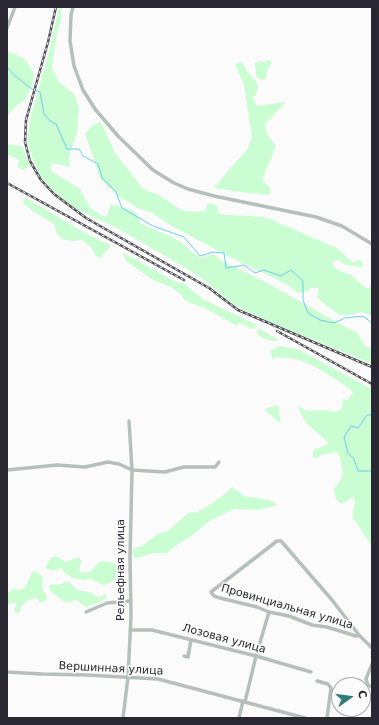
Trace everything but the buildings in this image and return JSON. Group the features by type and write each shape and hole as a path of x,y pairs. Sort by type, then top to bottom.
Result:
{"street":[{"path":"7,28 15,7"},
{"path":"73,7 71,15 70,41 74,66 83,90 95,109 118,136 152,170 163,178 188,189 214,196 316,217 342,226 372,244"},
{"name":"Рельефная улица","path":"123,718 128,677 131,601 130,551 132,470 129,421"},
{"path":"7,470 57,464 85,467 108,462 119,464 132,470 165,472 184,467 215,467 219,462"},
{"name":"Провинциальная улица","path":"281,541 332,600 359,635 356,636 327,627 312,625 289,616 216,597 212,592 277,542 281,541"},
{"path":"86,612 108,603 131,601"},
{"path":"239,718 269,612"},
{"name":"Лозовая улица","path":"130,630 156,631 256,656 311,672"},
{"path":"359,635 372,648"},
{"path":"184,656 188,657 191,640"},
{"path":"372,664 366,679 368,684 372,687"},
{"name":"Вершинная улица","path":"7,672 128,677 162,680 305,718"},
{"path":"317,681 328,684 331,688 327,718"}],"green space":[{"path":"59,7 62,7 61,20 57,33 52,68 59,82 74,94 79,108 77,134 69,155 70,167 51,163 51,171 80,189 90,208 106,218 111,204 131,210 137,214 141,224 181,242 201,258 213,254 222,261 265,282 358,334 365,346 372,348 372,364 265,320 234,305 201,278 184,267 119,229 78,210 58,195 46,183 40,175 32,158 27,140 31,115 48,55"},
{"path":"7,51 24,58 34,73 32,85 26,99 16,106 9,114 7,113"},
{"path":"269,60 272,62 267,71 266,78 263,80 258,78 256,76 255,63"},
{"path":"242,62 248,73 256,81 258,87 256,95 252,97 257,106 286,102 265,124 267,134 276,146 262,180 270,188 269,195 214,188 247,150 252,137 244,85 235,64"},
{"path":"101,122 115,153 143,189 159,195 181,210 194,212 205,211 208,203 214,204 218,207 217,214 265,217 337,248 352,262 361,260 363,267 346,265 338,260 332,261 336,269 351,275 367,289 372,286 372,316 361,312 349,315 340,315 317,297 319,288 313,287 307,291 298,293 286,284 228,256 168,224 151,212 140,209 122,199 101,180 85,134 92,126"},
{"path":"7,144 23,147 30,166 23,170 18,167 19,160 7,154"},
{"path":"26,198 111,246 104,253 102,259 95,255 91,247 82,240 74,241 62,239 56,232 54,224 34,212 23,203"},
{"path":"122,252 176,282 183,283 204,300 257,325 253,329 239,323 237,326 203,307 184,300 182,295 171,287 153,280 126,261"},
{"path":"257,329 260,329 279,340 273,341 265,339 257,334"},
{"path":"279,346 297,349 372,389 372,546 352,516 355,500 353,497 341,504 336,499 334,489 343,476 338,452 323,454 317,458 313,458 313,450 327,445 328,442 306,423 297,406 308,411 325,410 335,412 342,409 343,399 348,400 353,392 314,366 297,359 276,357 273,360 270,351"},
{"path":"278,405 281,424 265,409"},
{"path":"232,487 244,496 269,500 278,505 258,510 234,509 209,521 190,537 167,553 153,553 134,558 134,548 142,546 159,533 168,531 189,512 196,513 224,495"},
{"path":"56,556 66,562 79,557 82,562 78,569 82,573 90,572 100,561 110,562 116,564 117,574 114,581 104,585 90,579 83,580 73,578 64,573 62,568 54,571 45,568 52,557"},
{"path":"33,571 42,576 43,590 47,599 44,602 40,602 36,598 30,599 22,605 19,613 16,613 14,612 16,604 13,602 7,605 7,592 14,589 19,590 24,588"},
{"path":"68,581 77,590 90,592 99,598 105,594 107,597 100,602 86,607 76,600 66,603 50,591 49,587 50,585 62,584"}],"waterway":[{"path":"7,67 15,76 32,89 40,92 44,114 50,121 56,124 67,149 79,149 83,156 98,164 102,178 116,192 122,208 153,226 184,237 200,256 213,252 224,253 226,268 244,265 255,273 264,270 281,276 291,270 303,281 303,300 308,313 320,320 334,323 345,318 363,316 372,323"},
{"path":"372,415 367,415 358,428 351,426 344,437 348,453 354,459 358,471 372,471"}],"railway":[{"path":"56,7 48,42 26,120 25,142 30,161 41,180 54,194 86,218 209,288 238,310 372,367"},
{"path":"7,183 184,280"},
{"path":"277,331 372,384"}]}
